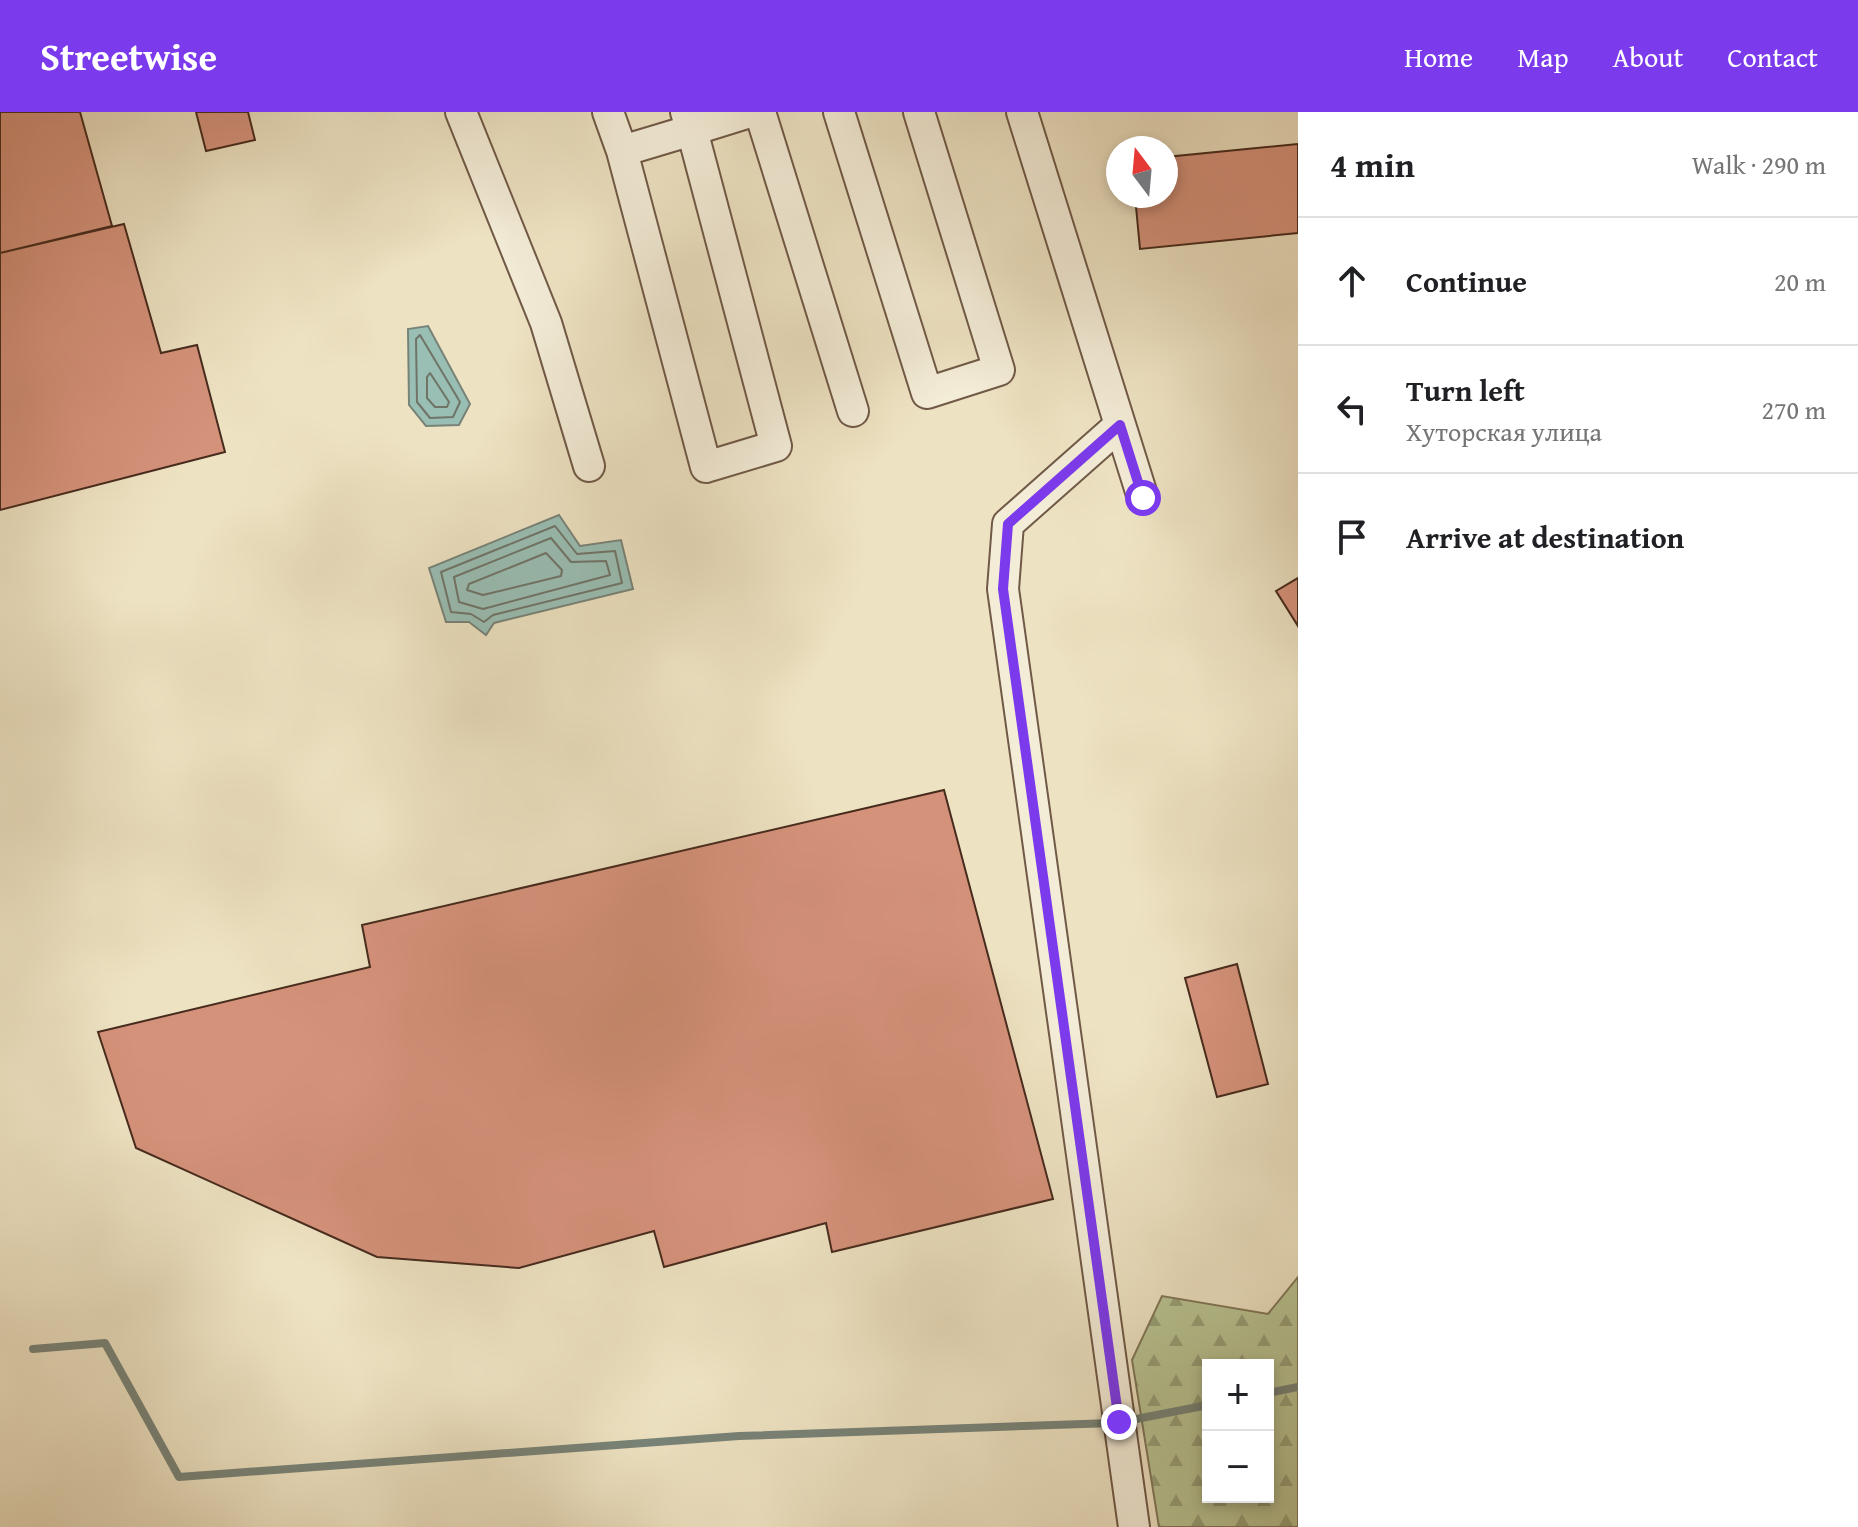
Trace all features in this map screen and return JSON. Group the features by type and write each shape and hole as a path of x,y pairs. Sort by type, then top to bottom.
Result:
{"lane":[{"path":"461,112 546,323 589,466"},
{"path":"608,112 622,151 706,467 776,446 689,121"},
{"path":"622,151 689,121 750,112"},
{"path":"760,112 853,411"},
{"path":"839,112 927,393 999,370 919,112"},
{"path":"1022,112 1143,498"},
{"path":"1120,425 1008,524 1003,589 1134,1527"}],"green space":[{"path":"1298,1277 1298,1527 1159,1527 1132,1360 1162,1296 1268,1314"}],"water":[{"path":"428,326 470,404 459,425 426,426 409,405 408,329"},
{"path":"559,515 580,546 621,540 633,589 494,623 486,635 469,622 446,622 429,568"}],"building":[{"path":"0,112 80,112 112,226 0,253"},
{"path":"196,112 248,112 255,140 206,151"},
{"path":"1298,144 1298,233 1140,249 1136,208 1178,208 1178,156"},
{"path":"124,224 161,353 197,345 225,452 0,510 0,253"},
{"path":"1298,578 1298,626 1276,591"},
{"path":"944,790 1053,1199 832,1252 826,1223 664,1267 654,1231 519,1268 377,1257 136,1148 98,1032 370,967 362,925"},
{"path":"1237,964 1268,1084 1217,1097 1185,978"}],"waterway":[{"path":"33,1349 105,1343 179,1477 739,1436 1113,1423"},
{"path":"1274,1392 1298,1387"},
{"path":"1126,1421 1202,1406"}],"route":[{"path":"1119,1422 1003,589 1008,524 1120,425 1143,498"}]}
